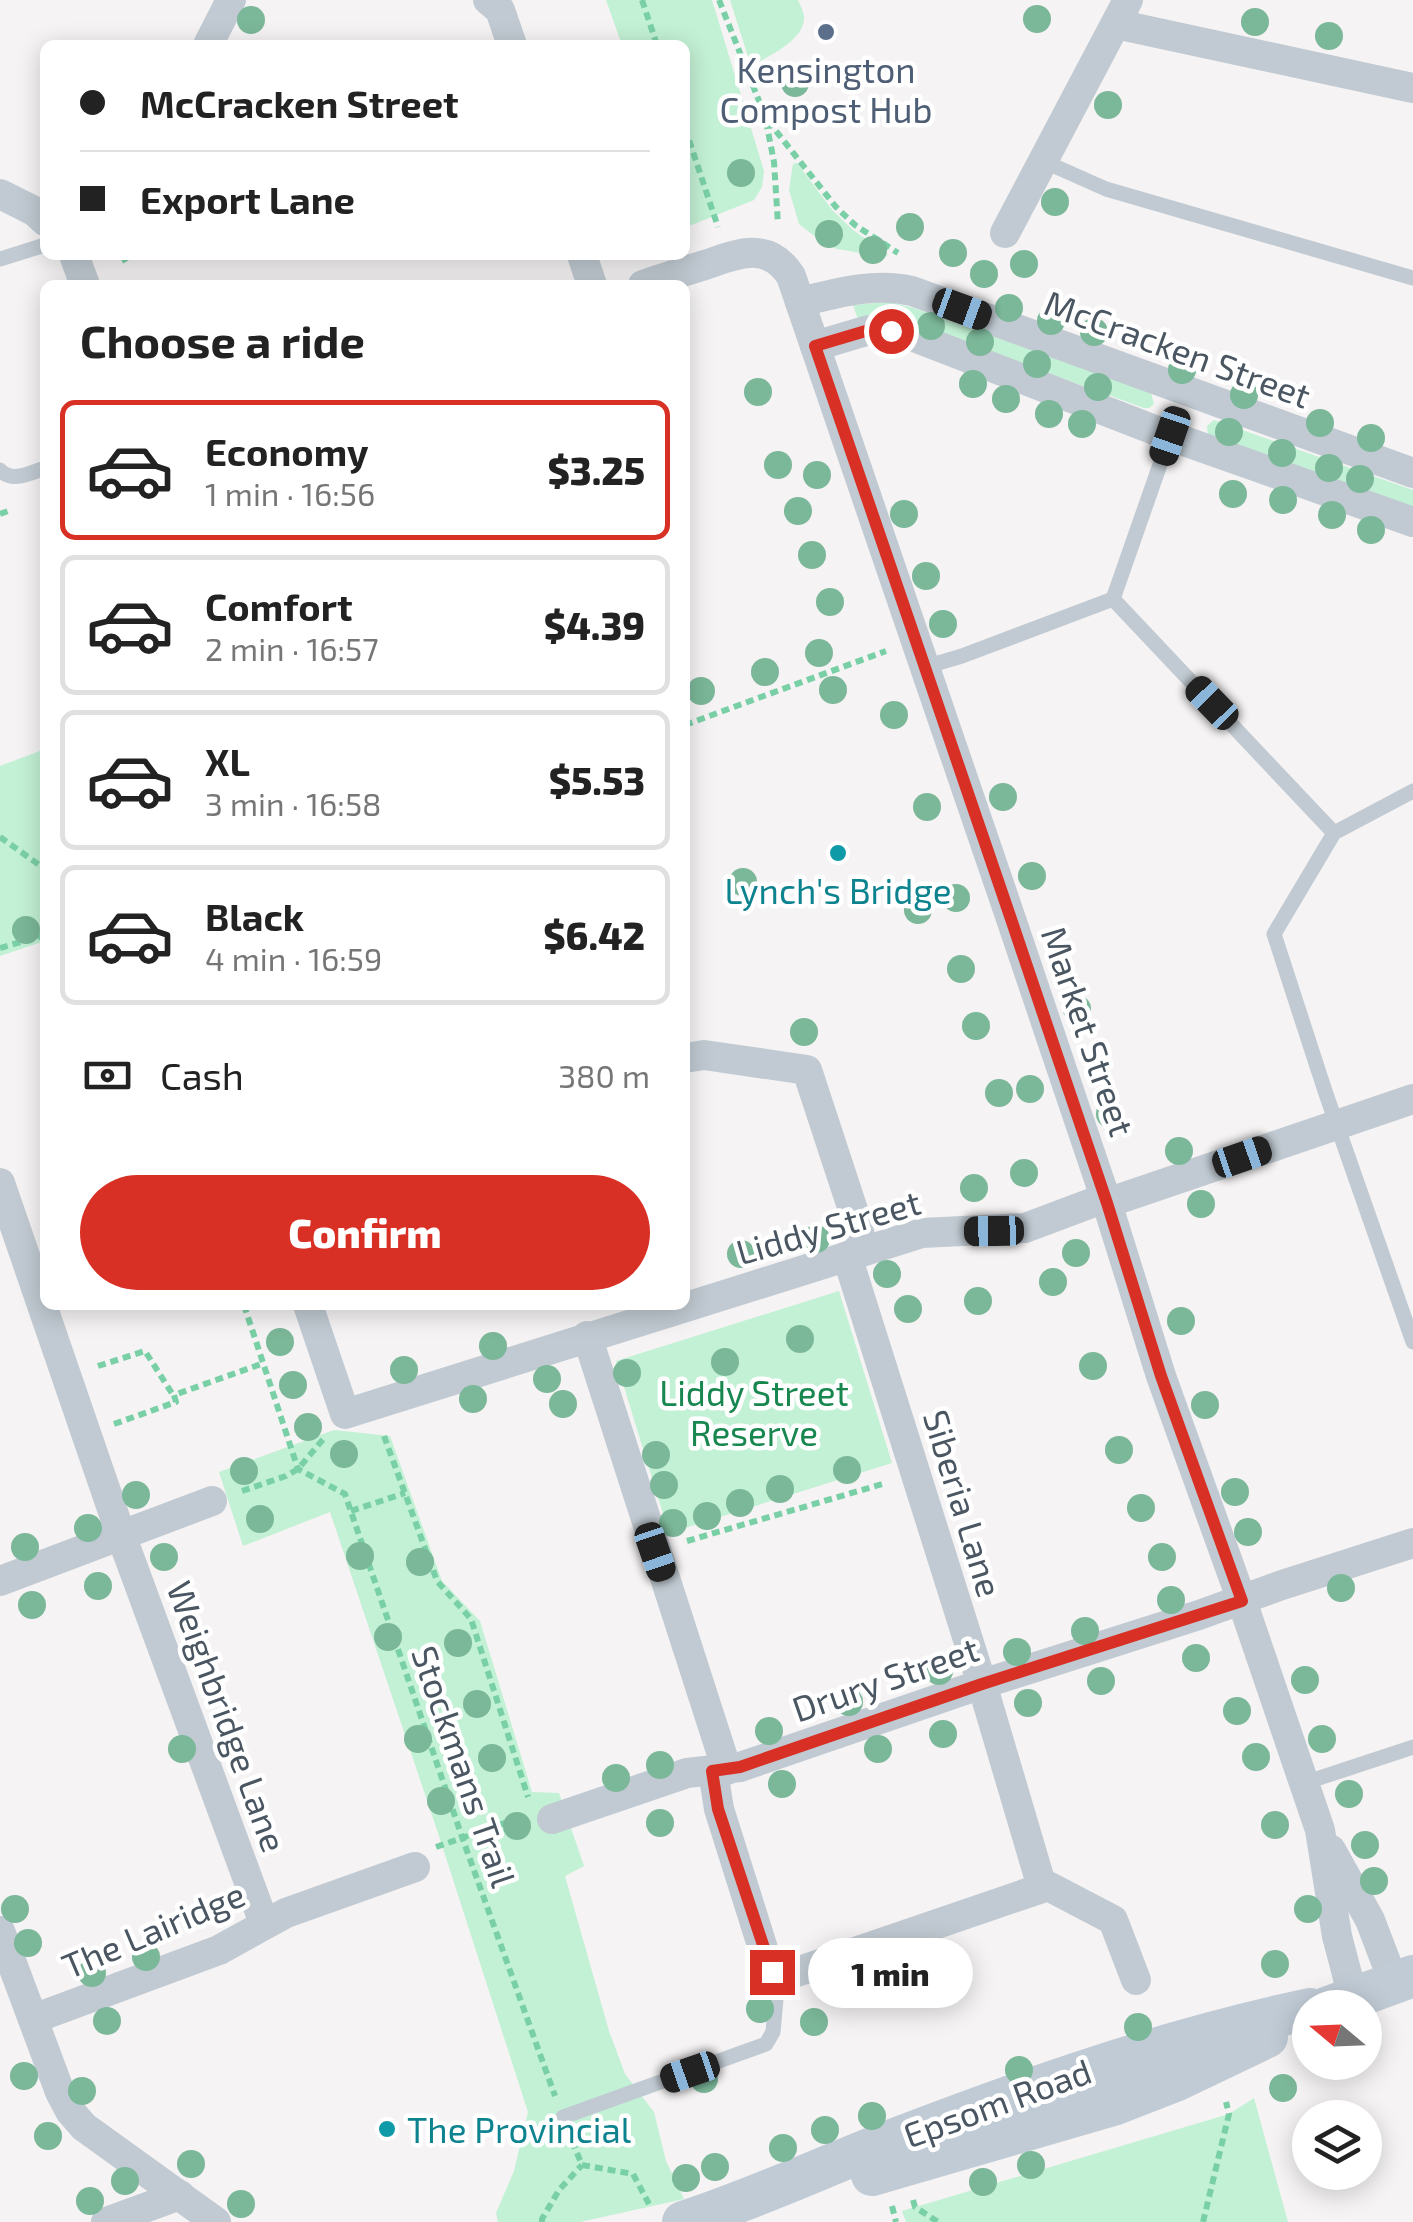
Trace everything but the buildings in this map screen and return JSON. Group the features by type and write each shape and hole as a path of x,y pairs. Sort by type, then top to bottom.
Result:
{"street":[{"path":"211,40 231,0"},
{"path":"488,0 500,10 510,40"},
{"path":"1005,234 1122,12 1413,88"},
{"path":"0,194 40,216"},
{"path":"658,280 726,257 758,252 777,260"},
{"name":"Market Street","path":"777,260 788,271 800,302 1106,1200 1161,1376 1320,1830 1337,1936 1328,1990"},
{"name":"McCracken Street","path":"800,302 855,290 901,289 924,295 1413,474"},
{"path":"815,346 869,330 903,333 1170,436 1413,522"},
{"path":"1170,436 1186,392"},
{"name":"Siberia Lane","path":"690,1057 704,1054 807,1070 854,1210 856,1254 916,1474 1042,1888"},
{"name":"Liddy Street","path":"690,1305 932,1232 1026,1228 1413,1099"},
{"name":"Weighbridge Lane","path":"0,1183 40,1301"},
{"name":"Weighbridge Lane","path":"43,1310 121,1535 264,1923"},
{"path":"310,1310 359,1410"},
{"name":"Liddy Street","path":"359,1410 672,1310"},
{"path":"587,1336 720,1770 718,1809 774,1975 778,1977 1051,1886 1114,1920 1136,1980"},
{"path":"0,1581 212,1501"},
{"name":"Drury Street","path":"552,1819 687,1773 720,1770 1413,1543"},
{"name":"Market Street","path":"1320,1830 1404,1980"},
{"name":"The Lairidge","path":"33,2019 219,1950 286,1913 415,1867"},
{"path":"0,1931 60,2092 73,2116 216,2222"},
{"name":"Epsom Road","path":"1375,1990 1404,1980"},
{"name":"Epsom Road","path":"675,2216 850,2181 1116,2104 1175,2081 1292,2023"},
{"path":"106,2222 180,2195"}],"lane":[{"path":"1044,161 1106,189 1413,278"},
{"path":"0,259 40,246"},
{"path":"1114,599 1170,436"},
{"path":"0,470 12,477 40,469"},
{"path":"920,653 962,656 1114,599"},
{"path":"1114,599 1334,833"},
{"path":"1413,791 1334,833 1274,934 1413,1342"},
{"path":"1304,1783 1413,1747"},
{"path":"563,2117 766,2044 772,2032 778,1977"}],"path":[{"path":"642,0 655,40"},
{"path":"719,0 765,116 774,162 777,260"},
{"path":"765,116 836,207 855,225 905,258"},
{"path":"690,144 726,257"},
{"path":"125,260 128,266"},
{"path":"0,514 11,510"},
{"path":"690,723 920,653"},
{"path":"0,838 40,865"},
{"path":"0,948 40,936"},
{"path":"212,1501 298,1469 246,1310"},
{"path":"66,1377 144,1351 172,1395 264,1363"},
{"path":"86,1434 176,1402 174,1394"},
{"path":"359,1410 404,1493 437,1582 470,1619 533,1813 462,1837"},
{"name":"Stockmans Trail","path":"298,1469 345,1494 462,1837 582,2165"},
{"path":"655,1552 916,1474"},
{"path":"351,1511 404,1493"},
{"path":"1203,2222 1230,2114 1226,2102"},
{"path":"542,2222 559,2190 582,2165 633,2174 675,2216"},
{"path":"911,2194 915,2208 938,2222"}],"green space":[{"path":"606,0 712,0 764,171 762,187 754,200 690,226 690,40 620,40"},
{"path":"730,0 798,0 803,25 793,40 751,66"},
{"path":"797,163 833,211 888,255 837,249 799,224 789,190 793,164"},
{"path":"876,303 914,308 1151,393 1154,404 1144,408 913,324 858,319 853,305"},
{"path":"1214,420 1413,490 1413,508 1208,435 1207,426"},
{"path":"40,751 40,943 0,956 0,766"},
{"name":"Liddy Street Reserve","path":"839,1291 892,1463 669,1533 616,1361"},
{"path":"334,1430 390,1436 442,1581 480,1621 532,1792 559,1793 584,1866 565,1876 609,2031 625,2074 654,2112 666,2161 684,2199 580,2222 498,2222 496,2213 514,2171 528,2112 330,1512 243,1546 219,1472"},
{"path":"1254,2098 1288,2222 906,2222 902,2211 1229,2114"}],"place":[{"name":"Kensington Compost Hub","path":"826,32"},
{"name":"Lynch's Bridge","path":"838,853"},
{"name":"The Provincial","path":"387,2129"}],"route":[{"path":"772,1972 718,1809 712,1771 740,1767 1242,1601 1161,1376 1107,1203 815,346 869,330 891,331"}]}
